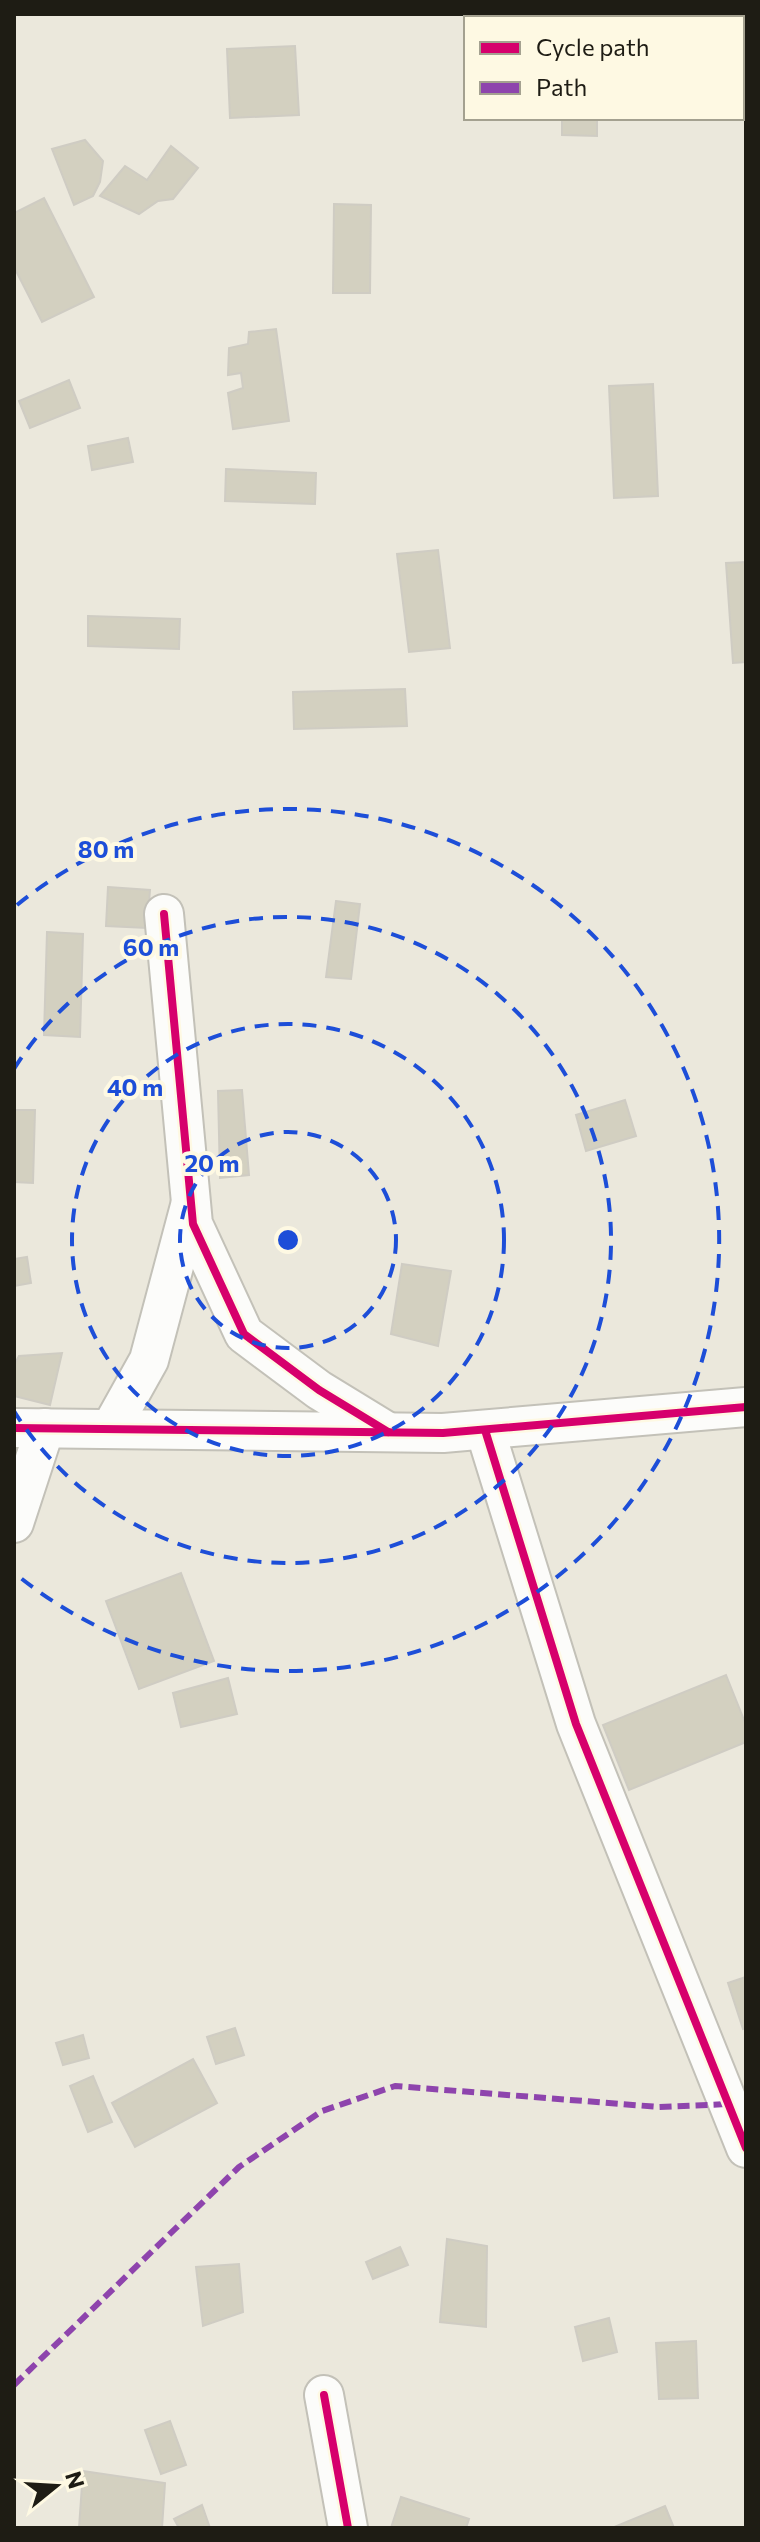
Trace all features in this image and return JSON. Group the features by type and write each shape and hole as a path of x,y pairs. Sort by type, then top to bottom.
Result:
{"street":[{"path":"164,914 193,1224 244,1334 319,1390 388,1432"},
{"path":"111,1428 149,1360 191,1202"},
{"path":"14,1523 29,1428 388,1432 485,1430 746,1407"},
{"path":"485,1430 576,1724 746,2148"},
{"path":"324,2395 348,2528"}],"building":[{"path":"597,14 685,14 685,16"},
{"path":"295,46 299,115 230,118 227,49"},
{"path":"562,120 597,120 597,136 562,135"},
{"path":"85,140 103,161 100,182 93,196 74,205 52,149"},
{"path":"171,146 198,168 173,199 158,201 139,214 100,196 125,166 147,180"},
{"path":"44,198 94,297 42,322 14,267 14,213"},
{"path":"334,204 371,205 370,293 333,293"},
{"path":"276,329 289,421 233,429 228,393 243,388 241,373 228,375 229,348 248,344 249,332"},
{"path":"69,380 80,408 30,428 19,401"},
{"path":"653,384 658,496 614,498 609,386"},
{"path":"128,438 133,462 92,470 88,446"},
{"path":"226,469 316,473 315,504 225,501"},
{"path":"438,550 450,648 409,652 397,554"},
{"path":"746,562 746,662 733,663 726,563"},
{"path":"88,616 180,619 179,649 88,646"},
{"path":"405,689 407,726 294,729 293,692"},
{"path":"108,887 150,890 147,928 106,926"},
{"path":"336,901 360,904 351,979 326,977"},
{"path":"47,932 83,934 80,1037 44,1035"},
{"path":"242,1090 249,1175 220,1178 218,1091"},
{"path":"625,1100 636,1136 586,1151 576,1115"},
{"path":"14,1110 35,1110 33,1183 14,1182"},
{"path":"27,1257 31,1283 14,1286 14,1259"},
{"path":"402,1264 451,1271 438,1346 391,1334"},
{"path":"62,1353 50,1405 14,1396 14,1365 19,1356"},
{"path":"181,1573 214,1661 139,1689 106,1601"},
{"path":"726,1675 746,1725 746,1742 629,1790 603,1725"},
{"path":"228,1678 237,1714 181,1727 173,1693"},
{"path":"746,1977 746,2028 743,2029 728,1983"},
{"path":"235,2028 244,2055 216,2064 207,2037"},
{"path":"83,2035 89,2058 63,2065 56,2043"},
{"path":"193,2059 217,2103 135,2147 112,2103"},
{"path":"93,2076 112,2122 88,2132 70,2086"},
{"path":"447,2239 487,2246 486,2327 440,2322"},
{"path":"400,2247 408,2265 373,2279 366,2262"},
{"path":"239,2264 243,2312 203,2326 196,2267"},
{"path":"609,2318 617,2352 583,2361 575,2327"},
{"path":"696,2341 698,2398 659,2399 656,2343"},
{"path":"170,2421 186,2465 161,2474 145,2430"},
{"path":"83,2471 165,2483 162,2528 79,2528"},
{"path":"401,2497 469,2519 466,2528 391,2528"},
{"path":"202,2505 210,2528 179,2528 174,2519"},
{"path":"665,2506 674,2528 612,2528"}],"marked path":[{"path":"14,2385 239,2167 322,2111 395,2086 659,2107 728,2104"}],"cycle path":[{"path":"164,914 193,1224 244,1334 319,1390 388,1432"},
{"path":"14,1428 443,1433 746,1407"},
{"path":"485,1430 576,1724 746,2148"},
{"path":"324,2395 348,2528"}]}
